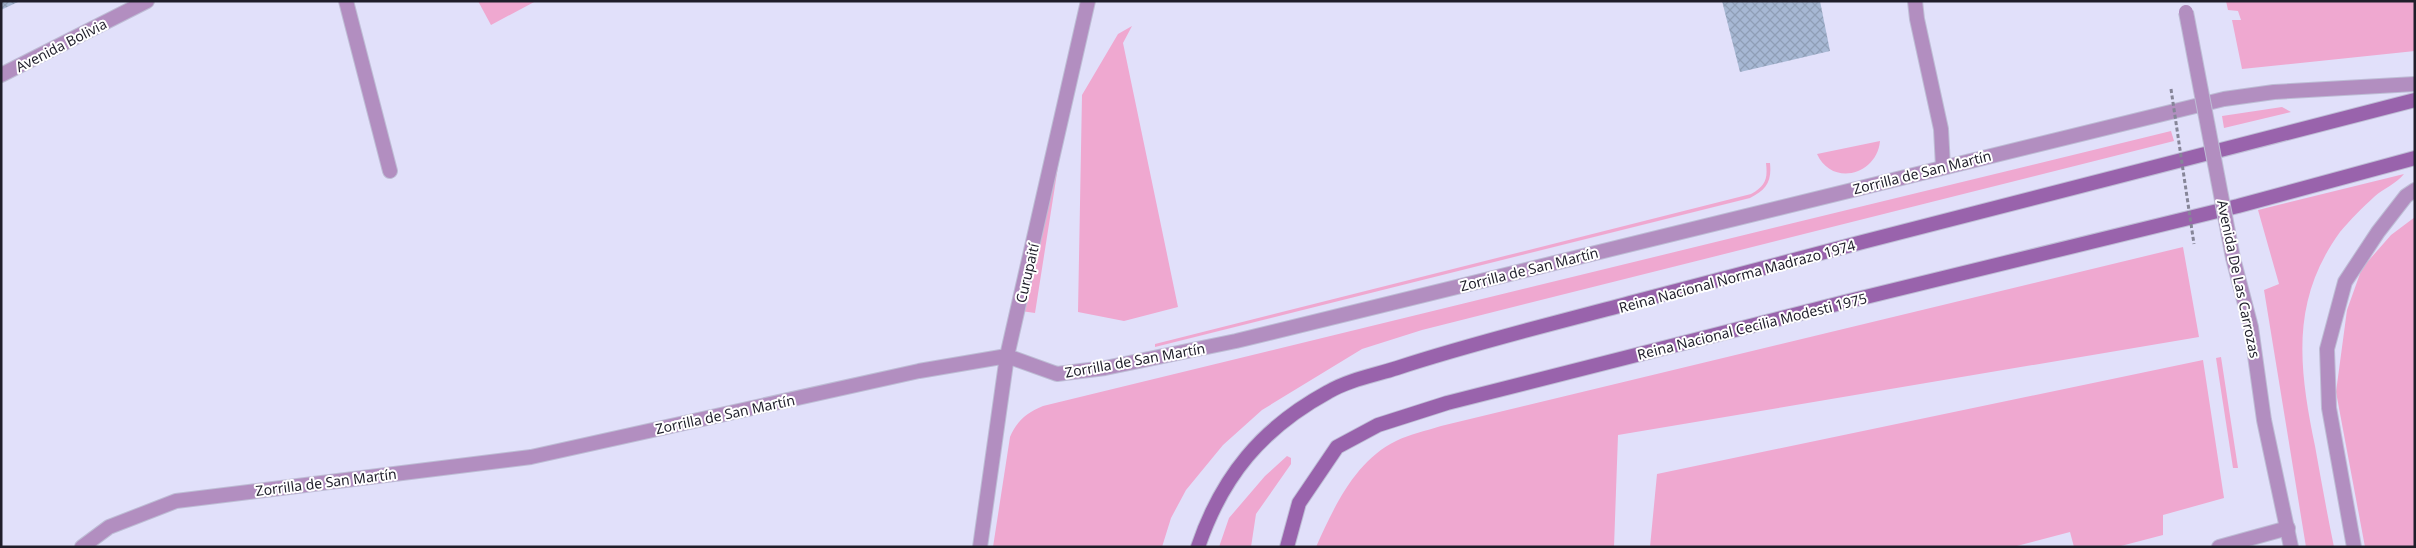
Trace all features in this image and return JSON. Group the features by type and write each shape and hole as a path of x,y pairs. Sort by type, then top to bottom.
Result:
{"main road":[{"name":"Reina Nacional Norma Madrazo 1974","path":"1198,547 1213,509 1239,466 1258,442 1287,416 1331,390 1417,361 1687,288 2415,100"},
{"name":"Reina Nacional Cecilia Modesti 1975","path":"1287,547 1299,503 1337,447 1378,425 1447,403 1812,310 2238,206 2415,158"}],"street":[{"name":"Avenida Bolivia","path":"1,74 147,1"},
{"path":"346,1 390,171"},
{"name":"Curupaití","path":"980,547 1007,356 1088,1"},
{"path":"1915,1 1917,19 1941,129 1943,167"},
{"name":"Avenida De Las Carrozas","path":"2187,7 2233,258 2251,327 2264,420 2291,547"},
{"name":"Zorrilla de San Martín","path":"82,547 110,526 176,501 531,457 919,371 1007,356 1057,374 1105,368 1199,349 2224,99 2274,92 2415,84"},
{"path":"2354,547 2329,408 2327,349 2345,282 2378,232 2406,196 2415,190"},
{"path":"2218,547 2288,528"}],"path":[{"path":"2171,87 2194,244"}],"shaded area":[{"path":"478,1 536,1 491,25"},
{"path":"2226,1 2415,1 2415,51 2242,69 2232,20 2241,20 2238,11 2228,10"},
{"path":"1132,26 1123,43 1178,307 1124,321 1078,312 1082,95 1118,34"},
{"path":"2282,107 2291,112 2224,128 2222,116"},
{"path":"1066,116 1035,313 1021,311"},
{"path":"2171,131 2174,141 1422,330 1362,349 1262,410 1223,445 1186,490 1171,518 1162,547 993,547 1010,437 1023,418 1043,406"},
{"path":"1880,141 1877,153 1871,162 1863,169 1853,173 1833,171 1824,164 1817,154"},
{"path":"1766,163 1770,163 1770,175 1767,185 1750,198 1155,347 1155,344 1751,194 1760,188 1766,178"},
{"path":"2404,174 2374,197 2340,232 2324,258 2313,284 2306,309 2303,336 2305,389 2334,547 2306,547 2264,290 2279,284 2258,210"},
{"path":"2415,217 2415,547 2365,547 2336,392 2347,310 2362,268 2391,235"},
{"path":"2183,247 2199,337 1618,435 1614,547 1316,547 1338,501 1357,473 1382,450 1407,436 1441,426"},
{"path":"2221,357 2238,468 2233,468 2216,358"},
{"path":"2203,360 2224,498 2163,515 2163,535 2117,547 2074,547 2070,532 2013,547 1650,547 1657,474"},
{"path":"1287,456 1291,458 1291,464 1256,514 1251,547 1219,547 1229,518 1265,476"}],"building":[{"path":"1,1 20,1 1,10"},
{"path":"1722,1 1820,1 1830,51 1740,72"}]}
